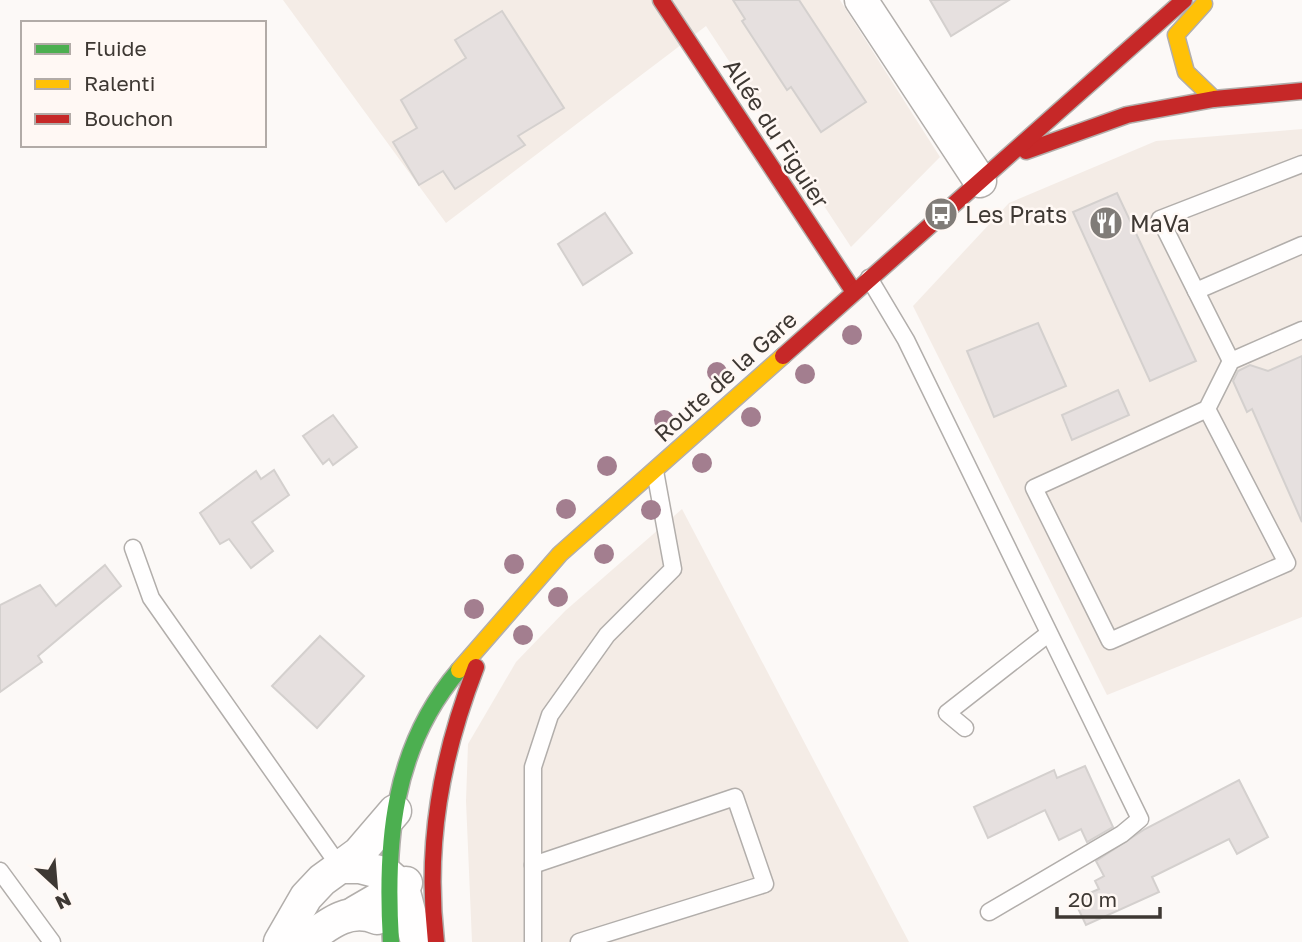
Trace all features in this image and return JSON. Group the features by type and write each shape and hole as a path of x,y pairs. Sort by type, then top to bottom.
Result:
{"main road":[{"name":"Allée du Figuier","path":"661,0 854,292"},
{"name":"Route de la Gare","path":"388,882 401,775 421,725 448,682 561,554 1185,0"},
{"path":"1208,0 1176,35 1177,56 1184,73 1200,90 1214,99"},
{"name":"Route de la Gare","path":"1004,160 1127,115 1214,99 1302,92"},
{"name":"Route de la Gare","path":"436,942 432,913 432,850 440,779 470,683 489,638"}],"street":[{"path":"861,0 980,181"},
{"path":"280,942 306,897 359,853 395,811"},
{"path":"304,942 328,924 356,912 388,882 432,850"},
{"path":"340,867 388,882"},
{"path":"388,882 399,938"},
{"path":"356,912 376,917 399,938"}],"lane":[{"path":"1231,361 1160,219 1302,164"},
{"path":"1196,291 1302,244"},
{"path":"869,278 906,340 1140,819 1122,834 989,912"},
{"path":"1207,409 1287,563 1111,641 1034,488 1207,409 1231,361 1302,330"},
{"path":"533,942 533,767 550,715 607,635 673,569 655,468"},
{"path":"133,548 151,598 340,867"},
{"path":"965,728 947,713 1048,634"},
{"path":"533,865 735,797 765,884 579,942"},
{"path":"0,871 52,942"}],"shaded area":[{"path":"283,0 840,0 940,157 851,247 706,26 446,223"},
{"path":"1302,129 1302,617 1107,695 913,306 1009,203 1156,141"},
{"path":"682,509 909,942 472,942 466,801 468,744 516,662 565,611"}],"building":[{"path":"733,0 799,0 866,102 821,132 791,87 787,90 742,21 745,19"},
{"path":"930,0 1009,0 951,36"},
{"path":"502,11 564,108 518,136 525,145 455,189 443,171 419,185 393,142 417,128 401,100 466,58 455,40"},
{"path":"1117,193 1196,361 1150,381 1073,212"},
{"path":"605,213 632,253 583,285 558,244"},
{"path":"1038,323 1066,386 994,417 967,351"},
{"path":"1302,356 1302,522 1252,409 1247,412 1233,381 1238,371 1250,365 1268,371"},
{"path":"1118,390 1129,415 1072,440 1062,415"},
{"path":"333,415 357,447 333,465 329,459 323,464 303,436"},
{"path":"274,470 289,495 252,522 273,551 251,568 229,539 220,544 200,513 256,471 261,479"},
{"path":"105,565 121,586 38,656 42,662 0,692 0,605 40,585 56,606"},
{"path":"320,636 364,676 317,728 272,686"},
{"path":"1085,766 1113,827 1087,842 1081,829 1059,840 1045,810 988,838 974,807 1054,770 1057,778"},
{"path":"1239,780 1268,837 1237,854 1229,839 1152,877 1159,892 1086,925 1074,900 1099,889 1095,881 1104,876 1096,861 1145,829"}],"traffic: fast":[{"path":"391,942 389,905 392,833 406,764 419,732 437,700 459,670"}],"traffic: slow":[{"path":"1204,4 1176,35 1186,72 1214,99"},
{"path":"459,670 560,554 783,356"}],"traffic: jam":[{"path":"661,0 854,292"},
{"path":"783,356 1184,0"},
{"path":"1026,151 1127,115 1214,99 1302,91"},
{"path":"436,942 433,871 439,802 453,734 476,667"}],"place":[{"name":"Les Prats","path":"941,214"},
{"name":"MaVa","path":"1106,223"}]}
